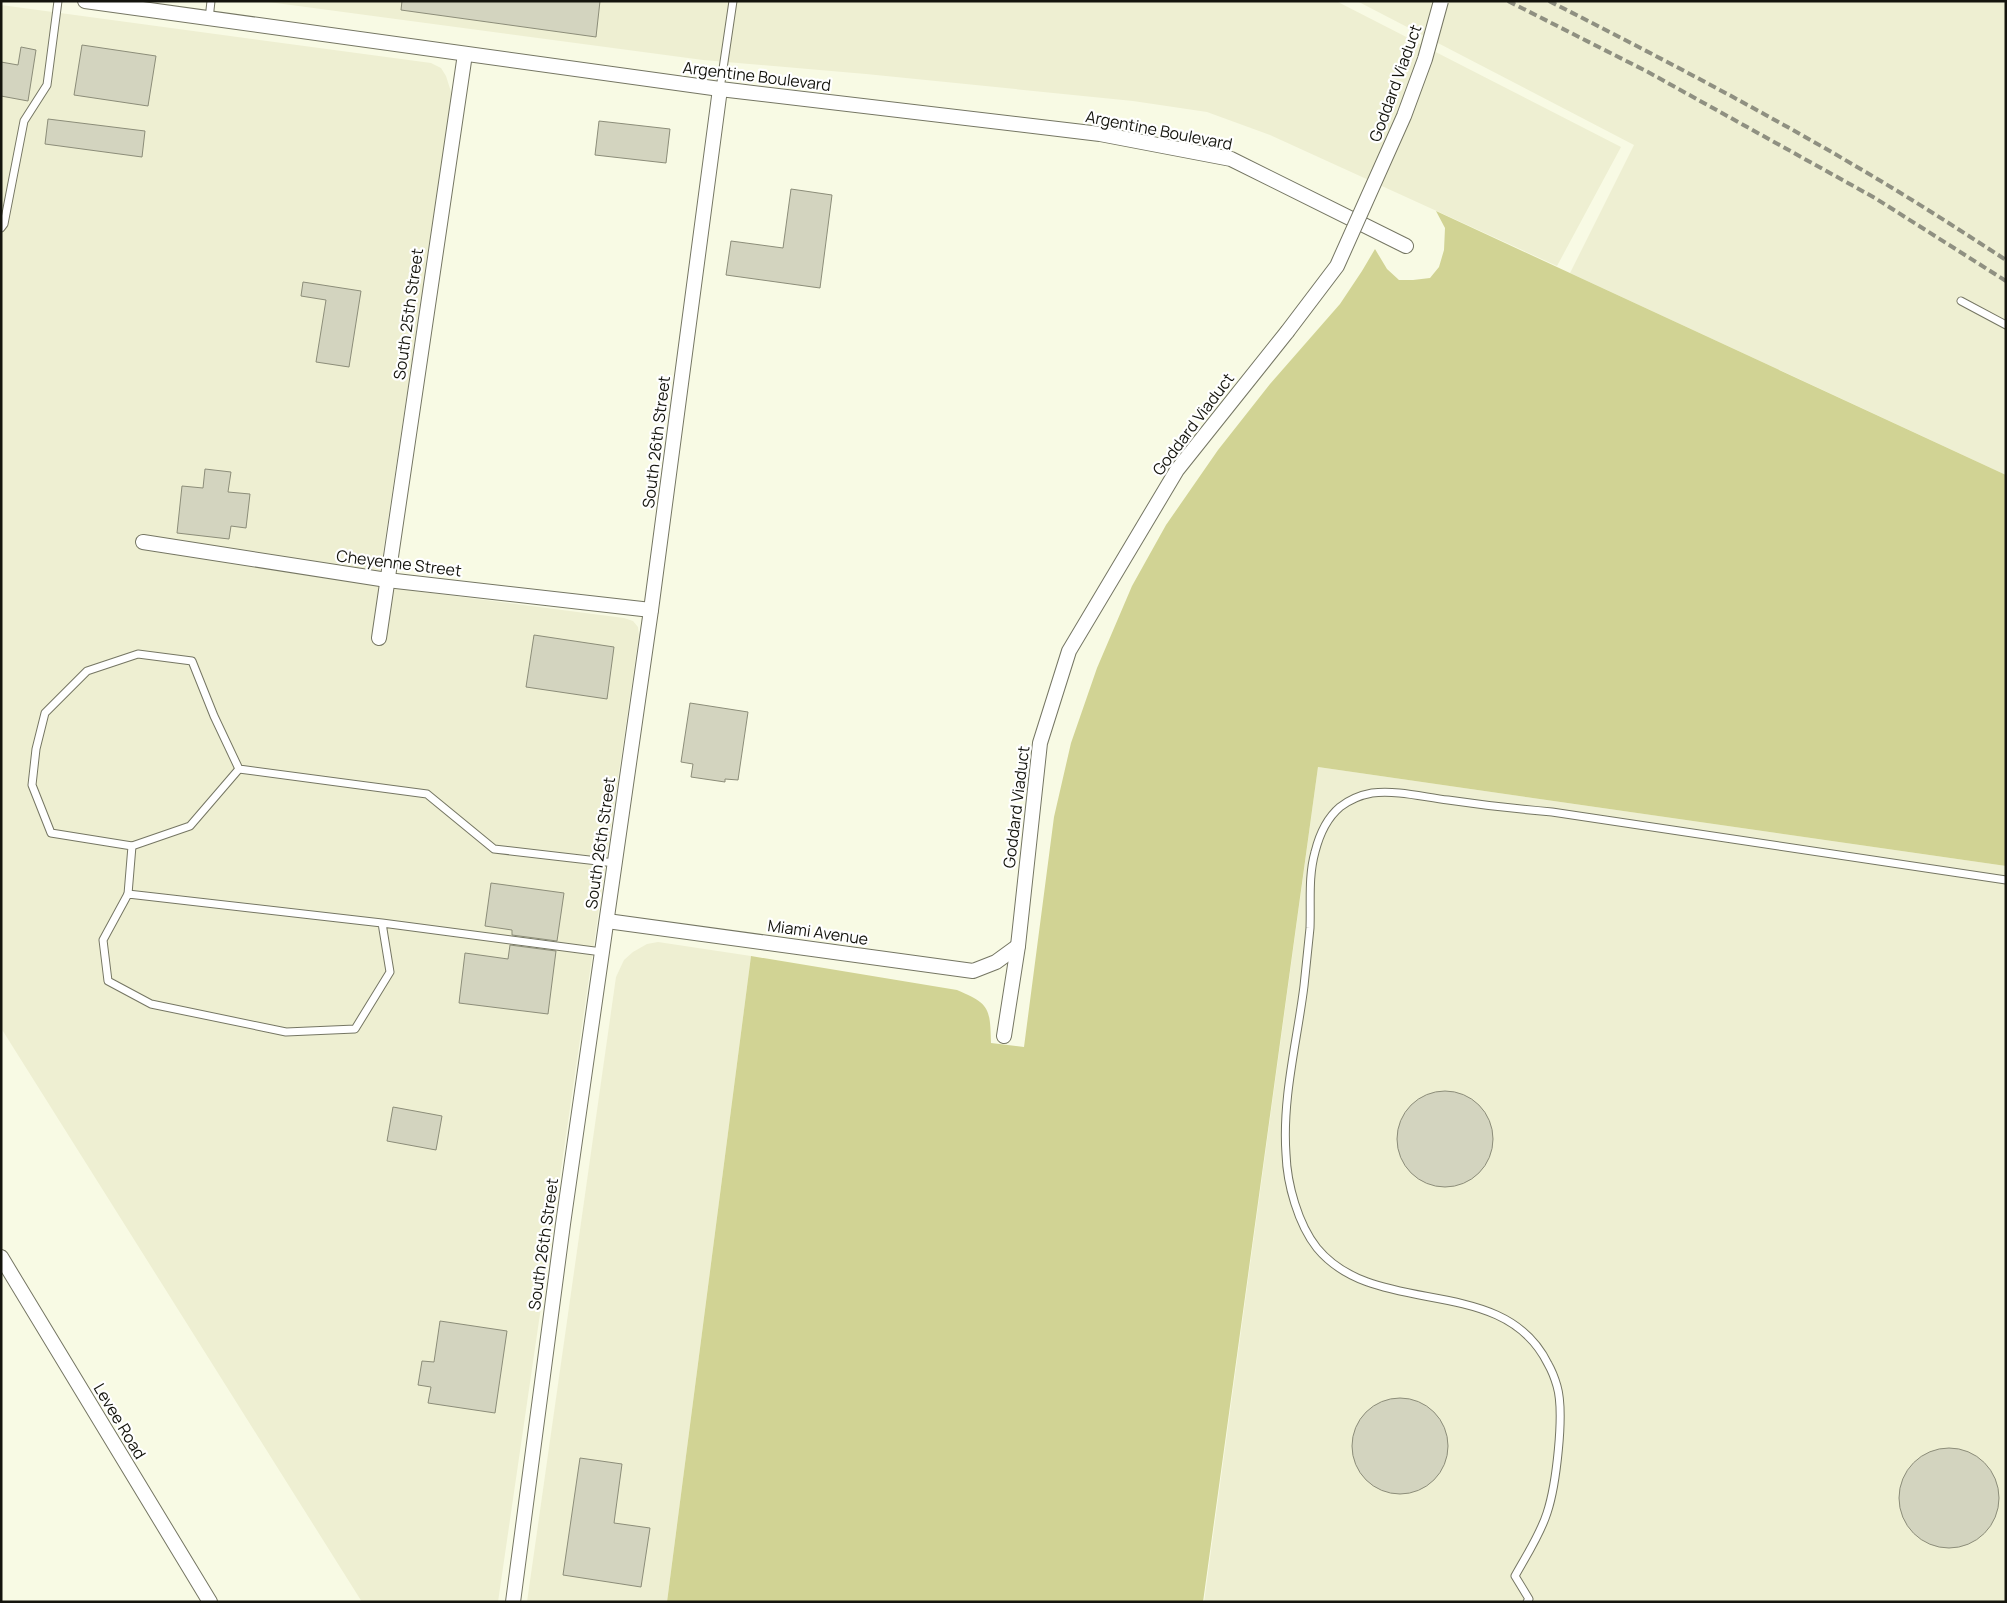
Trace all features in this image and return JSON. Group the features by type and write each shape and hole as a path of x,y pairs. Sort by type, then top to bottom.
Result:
{"street":[{"name":"Argentine Boulevard","path":"85,1 720,90 1100,134 1231,160 1406,246"},
{"name":"Goddard Viaduct","path":"1004,1036 1018,946 1040,744 1069,651 1177,470 1337,266 1404,116 1425,59 1441,1"},
{"name":"South 25th Street","path":"379,638 465,54"},
{"name":"South 26th Street","path":"514,1602 562,1224 651,610 720,90"},
{"name":"Cheyenne Street","path":"143,542 387,580 651,610"},
{"name":"Miami Avenue","path":"607,921 974,971 996,962 1018,946"},
{"name":"Levee Road","path":"1,1257 210,1602"}],"lane":[{"path":"1,228 4,224 24,121 47,85 58,1"},
{"path":"209,19 211,1"},
{"path":"720,90 733,1"},
{"path":"1961,301 2006,325"},
{"path":"138,654 192,661 214,716 239,769 190,826 132,846 51,833 32,785 36,749 45,714 87,670 138,654"},
{"path":"239,769 428,794 494,849 615,863"},
{"path":"1527,1602 1529,1599 1515,1576 1546,1517 1553,1494 1557,1467 1560,1414 1558,1388 1548,1362 1528,1335 1501,1316 1472,1305 1370,1284 1339,1268 1316,1247 1300,1218 1290,1188 1286,1154 1286,1117 1290,1072 1304,986 1310,927 1311,876 1315,852 1321,834 1330,818 1340,806 1357,797 1372,793 1392,792 1488,806 1552,812 2006,880"},
{"path":"132,846 128,894 104,940 108,981 151,1004 286,1032 355,1029 390,972 382,922"},
{"path":"128,894 382,922 602,952"}],"shaded area":[{"path":"261,1 1336,1 1621,147 1557,266 1270,135 1207,112 1133,101 866,74 703,60"},
{"path":"1357,1 2006,1 2006,475 1570,273 1634,145"},
{"path":"1,5 431,63 441,68 446,76 452,95 378,586 624,618 633,621 638,627 639,635 498,1602 362,1602 1,1028"},
{"path":"1318,767 2006,866 2006,1602 1204,1602"},
{"path":"658,942 751,956 667,1602 527,1602 616,977 624,960 633,952 647,944"}],"green space":[{"path":"1436,211 2006,475 2006,866 1318,767 1203,1602 667,1602 751,956 957,990 976,999 986,1009 989,1015 991,1043 1024,1047 1054,817 1071,743 1097,668 1132,586 1166,525 1218,450 1270,384 1340,304 1375,249 1387,269 1399,280 1430,278 1439,267 1444,250 1445,228"}],"building":[{"path":"402,1 600,1 596,37 401,10"},
{"path":"82,45 156,56 148,106 74,95"},
{"path":"21,47 36,50 28,101 1,96 1,62 18,65"},
{"path":"48,119 145,131 142,157 45,144"},
{"path":"599,121 670,129 666,163 595,155"},
{"path":"791,189 832,195 820,288 726,275 731,241 783,248"},
{"path":"303,282 361,291 349,367 316,362 326,300 301,296"},
{"path":"205,469 231,472 228,492 250,494 246,528 231,526 229,539 177,533 182,486 203,488"},
{"path":"534,635 614,647 607,699 526,687"},
{"path":"690,703 748,712 738,780 725,779 725,782 691,777 693,764 681,762"},
{"path":"491,883 564,893 557,941 512,935 512,930 485,926"},
{"path":"510,945 556,951 548,1014 459,1003 465,953 508,959"},
{"path":"1445,1091 1463,1095 1479,1105 1489,1121 1493,1139 1489,1157 1479,1173 1463,1183 1445,1187 1427,1183 1411,1173 1401,1157 1397,1139 1401,1121 1411,1105 1427,1095"},
{"path":"393,1107 442,1116 436,1150 387,1141"},
{"path":"440,1321 507,1331 495,1413 428,1403 431,1387 418,1385 422,1361 434,1362"},
{"path":"1400,1398 1418,1402 1434,1412 1444,1428 1448,1446 1444,1464 1434,1480 1418,1490 1400,1494 1382,1490 1366,1480 1356,1464 1352,1446 1356,1428 1366,1412 1382,1402"},
{"path":"1949,1448 1968,1452 1984,1463 1995,1479 1999,1498 1995,1517 1984,1533 1968,1544 1949,1548 1930,1544 1914,1533 1903,1517 1899,1498 1903,1479 1914,1463 1930,1452"},
{"path":"580,1458 622,1464 614,1523 650,1528 641,1587 563,1575"}],"railway":[{"path":"1508,1 1648,72 1875,198 2006,281"},
{"path":"1549,1 1680,68 1809,139 1908,198 2006,260"}]}
